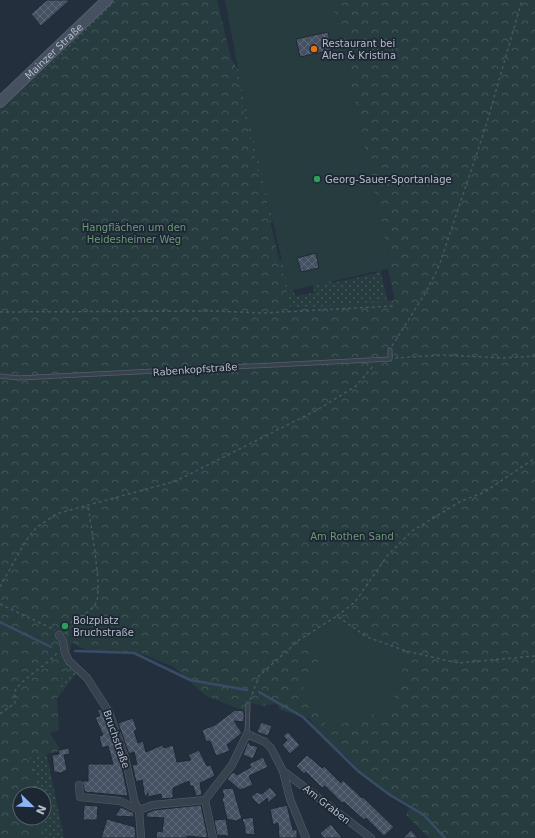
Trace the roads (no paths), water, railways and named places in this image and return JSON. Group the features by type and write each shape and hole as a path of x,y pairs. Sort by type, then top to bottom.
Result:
{"main road":[{"name":"Mainzer Straße","path":"0,102 106,0"}],"street":[{"name":"Bruchstraße","path":"62,640 69,661 87,678 108,712 125,757 135,803 140,810 141,838"},
{"path":"79,785 80,797 120,801 140,810 153,805 205,800 232,765 247,734 268,745 283,771 290,799 306,838"},
{"name":"Am Graben","path":"283,771 371,838"},
{"path":"205,800 213,838"}],"lane":[{"name":"Rabenkopfstraße","path":"0,376 19,378 182,371 377,359 390,358 390,350"},
{"path":"247,734 248,704"}],"waterway":[{"path":"0,622 51,647"},
{"path":"75,651 134,653 190,680 247,690"},
{"path":"259,692 303,717 358,771 390,795 424,815 445,838"}],"place":[{"name":"Restaurant bei Alen & Kristina","path":"314,49"},
{"name":"Georg-Sauer-Sportanlage","path":"317,179"},
{"name":"Bolzplatz Bruchstraße","path":"65,626"}],"park label":[{"name":"Hangflächen um den Heidesheimer Weg","path":"134,232"},
{"name":"Am Rothen Sand","path":"352,536"}]}
